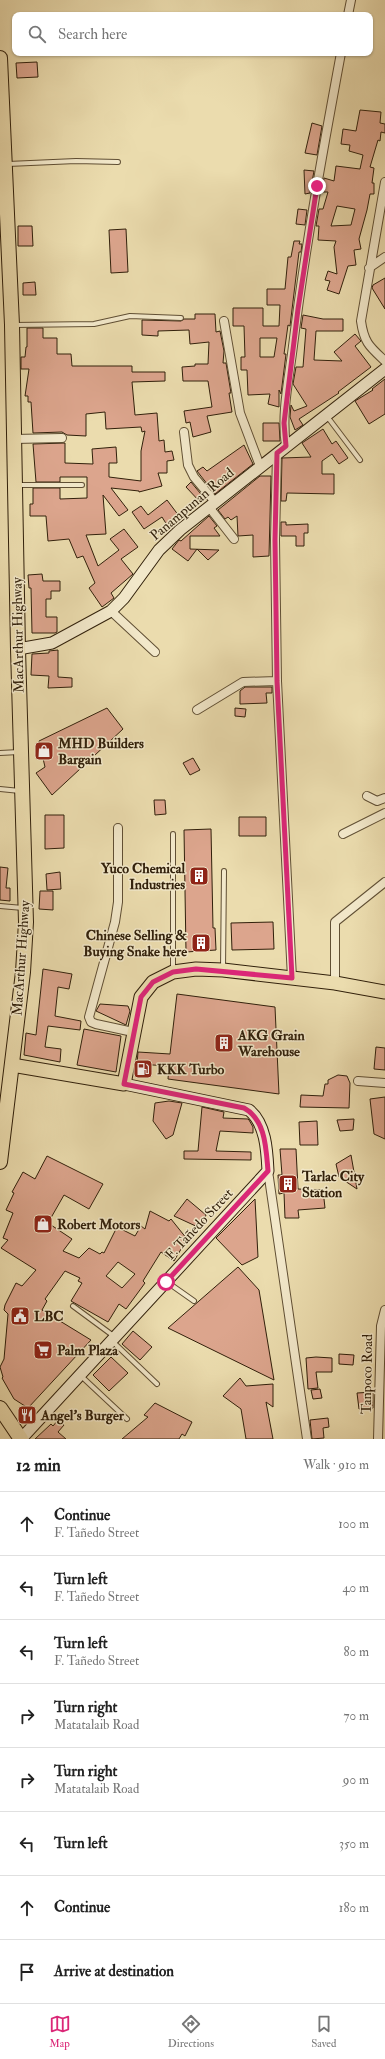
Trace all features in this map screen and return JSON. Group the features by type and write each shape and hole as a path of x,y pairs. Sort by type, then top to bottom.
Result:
{"highway":[{"name":"MacArthur Highway","path":"0,58 5,164 7,259 12,325 18,649 26,908 23,972 0,1162"},
{"path":"0,1408 21,1439"}],"main road":[{"name":"Panampunan Road","path":"18,649 52,643 111,611 124,598 159,550 180,530 385,369"},
{"path":"124,1084 141,997 153,982 173,972 196,969 223,970 335,983 385,992"},
{"path":"12,1064 124,1084 249,1110 256,1118 262,1131 268,1171"},
{"name":"F. Tañedo Street","path":"21,1439 268,1171"}],"street":[{"path":"349,12 351,0"},
{"path":"286,446 284,423 298,309 320,166 340,56"},
{"path":"385,182 362,314 362,329 367,345 385,361"},
{"path":"369,268 385,257"},
{"path":"224,321 240,413 260,466"},
{"path":"184,432 188,465 194,477 234,539"},
{"path":"14,439 62,438"},
{"path":"277,453 275,540 277,681 292,978"},
{"path":"111,611 155,652"},
{"path":"197,710 243,682 277,681"},
{"path":"367,796 377,801 385,798"},
{"path":"343,834 385,813"},
{"path":"118,828 118,902 116,922 89,1017 92,1022 96,1024 133,1032"},
{"path":"335,983 335,922 385,882"},
{"path":"358,1080 385,1083"},
{"path":"268,1171 307,1439"},
{"name":"Tanpoco Road","path":"378,1439 381,1326 385,1310"}],"lane":[{"path":"5,164 76,161 118,162"},
{"path":"12,325 94,324 130,316 181,318"},
{"path":"326,415 360,460"},
{"path":"15,485 82,485"},
{"path":"0,753 21,752"},
{"path":"0,789 22,791"},
{"path":"172,834 173,972"},
{"path":"223,970 224,871"},
{"path":"0,906 26,908"},
{"path":"166,1282 194,1301"},
{"path":"73,1306 113,1339 157,1384"},
{"path":"80,1375 127,1419"}],"building":[{"path":"37,62 38,77 17,78 16,63"},
{"path":"360,110 381,112 380,123 385,124 385,133 381,132 380,141 378,140 370,167 374,168 372,183 374,183 374,194 370,194 359,239 361,249 354,250 356,265 348,266 339,294 327,290 330,281 325,280 328,271 337,274 334,247 336,241 318,240 319,226 316,226 319,209 323,209 328,192 322,192 324,178 334,181 336,166 360,169 363,155 349,151 350,145 341,144 343,129 356,131","holes":["337,206 355,209 351,225 331,226"]},
{"path":"312,123 322,126 317,155 305,153"},
{"path":"304,170 314,171 310,193 305,194"},
{"path":"298,209 307,210 305,225 296,224"},
{"path":"18,226 32,226 33,246 18,246"},
{"path":"126,229 128,272 111,273 109,230"},
{"path":"294,241 300,241 299,244 302,244 301,252 299,252 290,326 288,325 281,394 279,390 279,407 268,404 270,394 248,395 247,370 241,370 241,357 245,357 244,326 233,326 233,308 263,308 263,326 279,326 280,305 267,305 267,289 285,289 288,257 291,257","holes":["260,338 277,338 274,357 260,357"]},
{"path":"385,278 385,309 372,288 373,285"},
{"path":"35,282 36,295 23,295 23,283"},
{"path":"195,314 215,314 216,332 220,331 224,351 223,363 226,363 231,393 229,393 232,412 207,416 211,432 193,437 190,422 186,423 184,411 212,407 208,381 183,381 182,367 195,366 195,364 208,364 209,342 190,344 189,330 158,331 158,336 142,335 142,320 181,321 184,319 195,319"},
{"path":"303,315 323,319 343,319 343,331 316,331 314,360 342,361 334,352 355,334 361,341 355,346 371,367 338,392 339,393 299,419 303,425 295,430 290,417 291,405 294,411 307,406 293,384 296,367 303,367 306,329 301,328"},
{"path":"27,328 43,328 43,338 57,338 57,354 71,354 72,366 132,366 132,372 165,372 165,381 132,382 135,415 157,413 159,441 164,440 165,452 172,451 174,460 167,461 167,473 158,473 162,486 139,492 111,488 128,510 119,516 103,495 106,534 86,535 98,566 119,550 110,539 124,529 138,547 121,559 133,574 111,593 114,598 102,607 89,588 95,583 83,556 77,558 69,539 48,541 46,516 30,516 30,504 33,504 33,488 60,488 60,499 87,498 87,477 60,477 60,482 36,482 33,444 65,443 65,463 93,464 92,449 116,447 117,463 109,463 109,477 141,481 141,451 145,431 142,432 141,427 106,429 105,412 86,414 86,436 67,435 62,432 33,433 31,402 28,402 28,396 25,396 29,369 21,369 21,357 25,357 27,347"},
{"path":"385,379 385,414 369,424 355,401 373,390 372,389"},
{"path":"263,423 279,423 280,441 263,441"},
{"path":"323,429 332,444 336,441 348,458 339,464 332,454 322,461 322,474 334,474 334,494 287,493 286,501 281,501 282,458 311,457 302,443"},
{"path":"244,445 253,464 215,494 197,471 203,467 207,471"},
{"path":"260,476 271,476 269,556 253,557 253,535 238,536 237,516 231,520 228,517 225,519 218,510"},
{"path":"191,482 205,499 201,503 186,487"},
{"path":"167,500 179,516 167,525 162,517 144,529 132,512 141,506 148,515"},
{"path":"209,516 217,526 214,528 220,536 190,536 190,549 197,549 188,561 172,549 179,540 181,541"},
{"path":"281,522 286,522 286,525 308,524 308,533 304,533 304,546 296,546 296,536 281,536"},
{"path":"197,549 219,550 208,560"},
{"path":"42,574 43,581 60,581 60,591 51,591 51,599 46,599 46,617 57,617 57,632 55,633 32,633 31,588 29,588 28,575"},
{"path":"58,650 58,677 72,678 72,687 48,688 49,676 31,675 32,654 49,653 49,651"},
{"path":"245,687 272,687 272,693 266,693 267,703 240,704 240,691"},
{"path":"107,708 123,729 52,795 36,773 45,767 39,741"},
{"path":"235,708 246,709 245,717 235,716"},
{"path":"193,758 200,770 190,775 183,763"},
{"path":"154,800 165,800 166,814 155,815"},
{"path":"45,815 64,815 64,848 45,849"},
{"path":"239,817 266,817 266,836 239,836"},
{"name":"Yuco Chemical Industries","path":"211,829 213,928 215,928 216,950 186,952 184,830"},
{"path":"0,867 8,868 6,888 10,888 10,901 0,900"},
{"path":"60,872 61,889 47,890 46,874"},
{"path":"40,891 53,891 53,910 39,909"},
{"path":"273,922 274,949 232,950 231,923"},
{"path":"43,969 72,974 69,989 58,987 55,1016 81,1021 80,1030 48,1026 45,1047 61,1049 60,1062 24,1055 26,1033 36,1035"},
{"name":"AKG Grain Warehouse","path":"177,994 275,1007 279,1094 168,1079 169,1066 137,1064 138,1052 170,1054"},
{"path":"100,1004 128,1006 130,1011 126,1025 96,1011"},
{"path":"84,1029 121,1036 116,1072 77,1065"},
{"path":"376,1047 385,1048 385,1070 374,1069"},
{"path":"338,1075 347,1076 350,1083 349,1108 300,1107 301,1095 323,1096 325,1084 328,1084 328,1080"},
{"path":"385,1097 385,1139 374,1134 370,1099"},
{"path":"169,1101 182,1103 173,1135 166,1139 153,1121 155,1103"},
{"path":"202,1107 224,1112 223,1118 249,1120 253,1127 253,1133 220,1131 216,1151 251,1152 251,1160 184,1159 184,1151 198,1151"},
{"path":"354,1119 353,1130 340,1131 337,1120"},
{"path":"317,1121 318,1145 300,1145 299,1122"},
{"name":"Tarlac City Station","path":"280,1149 296,1149 298,1189 323,1190 325,1208 298,1210 299,1218 285,1218 284,1193 279,1194 278,1175 282,1175"},
{"path":"351,1155 357,1189 339,1177 336,1164"},
{"path":"47,1156 103,1184 89,1209 64,1195 48,1223 72,1239 63,1251 79,1258 89,1248 100,1254 102,1252 104,1253 117,1227 135,1236 141,1226 145,1229 150,1211 169,1221 171,1219 187,1239 174,1261 161,1252 143,1281 145,1283 126,1309 119,1304 108,1322 71,1301 82,1283 78,1281 80,1278 65,1271 45,1299 47,1301 42,1310 91,1340 28,1408 14,1399 2,1378 0,1367 4,1359 8,1314 4,1310 5,1305 16,1283 22,1286 36,1270 1,1248 8,1240 3,1238 13,1213 6,1210 14,1193 12,1192 23,1172 35,1179","holes":["118,1262 135,1274 122,1288 106,1276"]},
{"path":"187,1199 206,1215 200,1228 174,1216"},
{"path":"255,1199 258,1257 242,1265 216,1238"},
{"path":"238,1267 259,1290 274,1380 168,1328"},
{"path":"133,1331 152,1347 140,1360 122,1344"},
{"path":"339,1354 354,1355 353,1365 339,1364"},
{"path":"111,1357 128,1373 109,1391 93,1375"},
{"path":"306,1358 332,1358 332,1372 316,1372 318,1388 308,1389"},
{"path":"240,1378 246,1386 273,1384 273,1407 266,1402 273,1439 246,1439 241,1409 223,1396"},
{"path":"320,1389 322,1398 313,1399 311,1390"},
{"path":"373,1392 373,1408 359,1409 357,1393"},
{"path":"155,1403 192,1422 185,1436 182,1434 179,1439 122,1439 148,1417 144,1415"},
{"path":"328,1418 329,1427 323,1428 324,1438 312,1439 310,1420"},
{"path":"58,1420 64,1425 58,1432 66,1439 35,1439 51,1424 53,1426"}],"place":[{"name":"MHD Builders Bargain","path":"44,751"},
{"name":"Yuco Chemical Industries","path":"199,876"},
{"name":"Chinese Selling & Buying Snake here","path":"201,943"},
{"name":"AKG Grain Warehouse","path":"224,1043"},
{"name":"KKK Turbo","path":"143,1069"},
{"name":"Tarlac City Station","path":"288,1184"},
{"name":"Robert Motors","path":"43,1224"},
{"name":"LBC","path":"20,1316"},
{"name":"Palm Plaza","path":"43,1350"},
{"name":"Angel's Burger","path":"27,1415"}],"route":[{"path":"166,1282 268,1171 262,1131 253,1113 249,1110 124,1084 141,997 153,982 173,972 196,969 223,970 292,978 275,620 277,453 286,446 284,423 298,309 317,186"}]}
